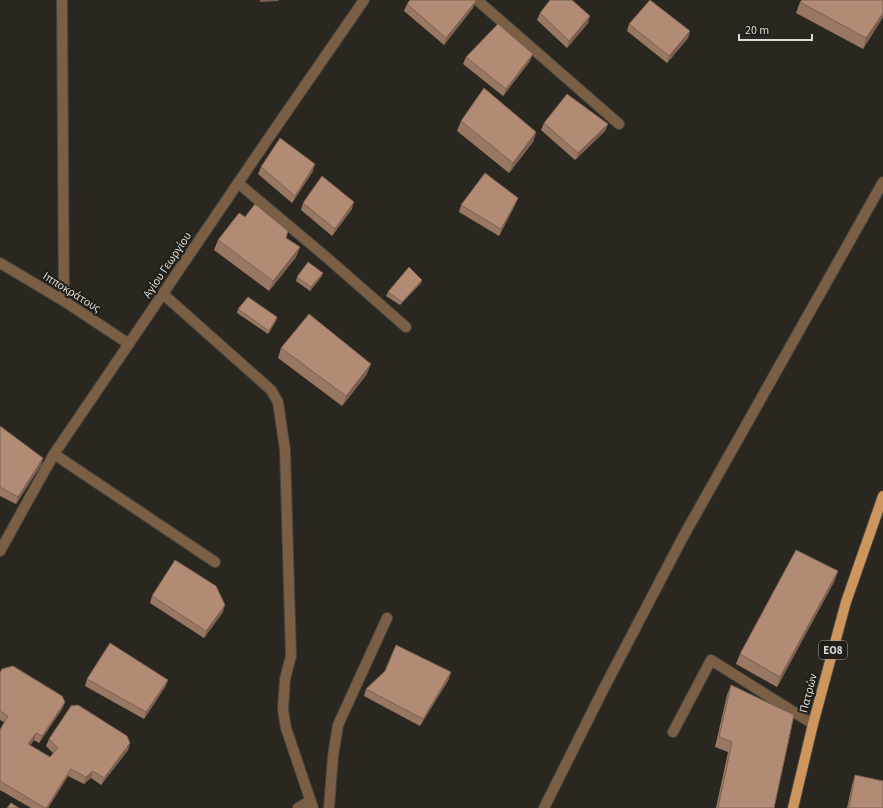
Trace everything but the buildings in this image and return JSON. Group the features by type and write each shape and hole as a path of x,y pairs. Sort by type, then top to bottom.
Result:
{"main road":[{"name":"Πατρών","path":"793,808 813,724 846,602 883,496"}],"street":[{"path":"62,0 64,301"},
{"name":"Αγίου Γεωργίου","path":"0,551 54,454 364,0"},
{"path":"477,0 619,124"},
{"path":"544,808 602,692 683,537 883,182"},
{"path":"238,183 406,327"},
{"name":"Ιπποκράτους","path":"0,263 64,301 129,344"},
{"path":"163,294 271,390 278,402 285,450 291,656 284,679 283,710 286,728 311,804 298,808"},
{"path":"54,454 215,562"},
{"path":"329,808 333,756 338,726 386,618"},
{"path":"673,732 711,660 813,724"}]}
